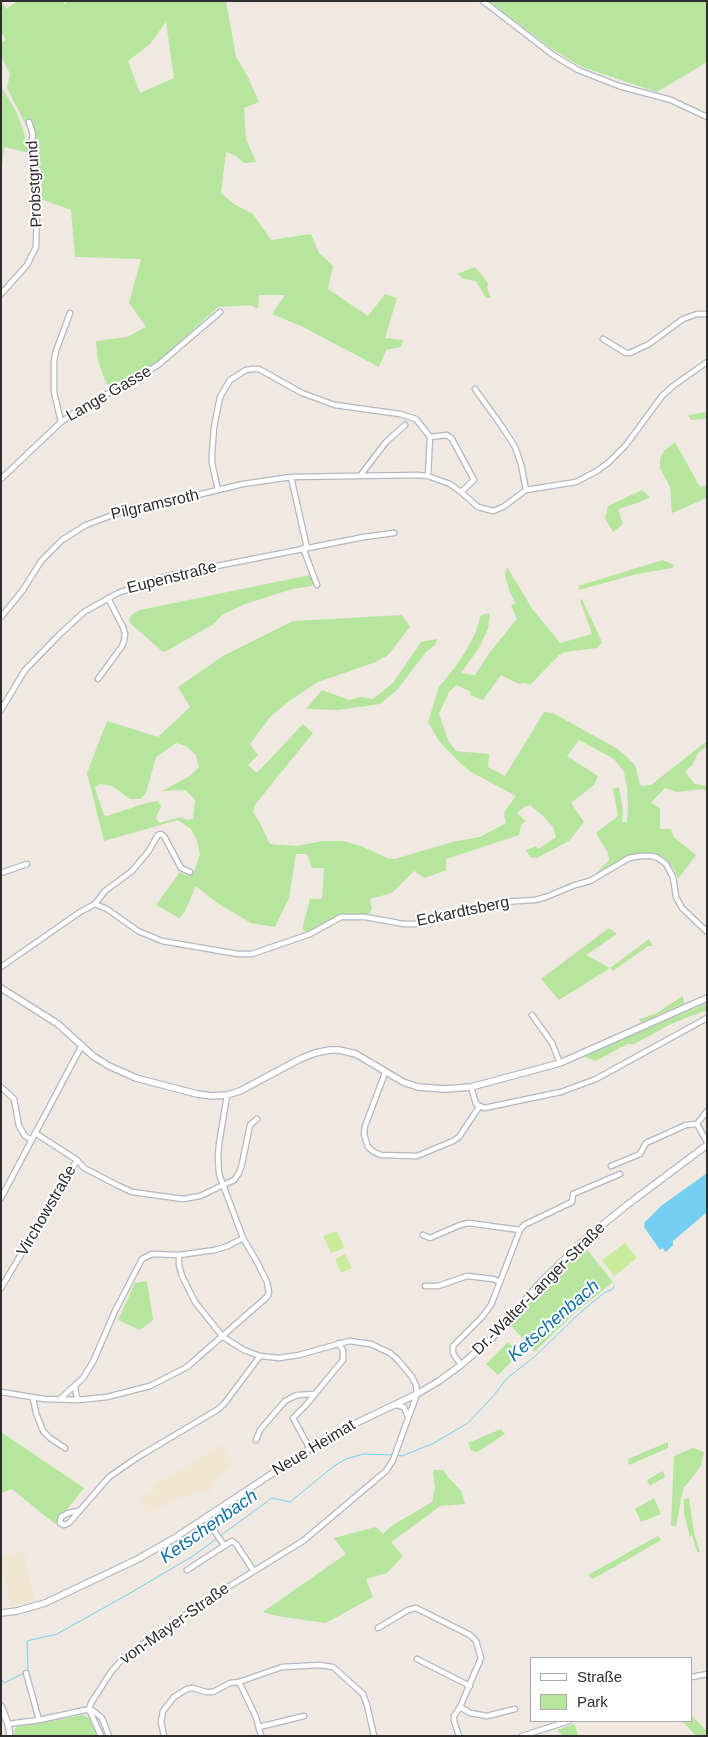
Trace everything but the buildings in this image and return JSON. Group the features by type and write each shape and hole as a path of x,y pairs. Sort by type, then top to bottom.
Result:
{"street":[{"path":"483,1 553,55 578,70 619,86 671,100 707,117"},
{"name":"Probstgrund","path":"1,294 27,266 36,247 37,210 30,146 33,135 29,122"},
{"name":"Lange Gasse","path":"1,478 61,422 87,404 129,384 158,365 220,312"},
{"path":"61,422 54,386 54,361 70,313"},
{"path":"603,339 626,353 630,353 649,344 689,316 707,314"},
{"path":"475,389 515,447 521,464 526,490 568,484 597,471 626,445 662,396 680,380 707,362"},
{"path":"218,490 212,454 214,427 220,397 230,380 246,370 256,369 302,393 335,405 420,422 430,437 428,476"},
{"path":"360,476 386,442 408,421"},
{"path":"430,437 447,435 452,439 474,480 461,492"},
{"name":"Pilgramsroth","path":"1,617 42,561 62,540 96,520 129,508 184,499 218,490 290,477 428,476 450,484 478,507 493,511 503,507 526,490"},
{"path":"290,477 305,548 316,585"},
{"name":"Eupenstraße","path":"1,710 19,679 38,656 84,612 108,598 154,579 305,548 394,533"},
{"path":"98,679 124,640 123,627 108,598"},
{"path":"1,967 80,912 95,904 105,891 132,871 160,834 164,836 181,868 190,872"},
{"name":"Eckardtsberg","path":"95,904 107,909 138,931 162,941 238,954 252,954 310,934 341,917 365,917 404,924 417,924 492,904 541,899 594,879 618,863 630,858 652,856 666,864 673,877 678,902 684,911 707,932"},
{"path":"1,873 27,864"},
{"path":"1,988 58,1024 93,1056 109,1066 136,1078 197,1094 212,1096 227,1095 240,1091 300,1059 323,1050 339,1050 356,1054 402,1082 418,1087 445,1089 472,1086 560,1063 707,998"},
{"path":"532,1015 552,1043 560,1063"},
{"path":"478,1107 484,1108 528,1100 585,1084 707,1018"},
{"path":"1,1198 82,1045"},
{"path":"386,1073 365,1126 364,1134 368,1147 381,1155 416,1156 453,1141 459,1137 478,1107"},
{"path":"1,1086 14,1099 19,1126 25,1136 32,1140"},
{"path":"472,1086 474,1100 478,1107"},
{"path":"1,1392 33,1398 78,1400 118,1395 157,1383 187,1367 268,1295 267,1282 243,1238 223,1186 218,1157 227,1095"},
{"path":"611,1166 640,1154 646,1143 686,1125 697,1124 707,1111"},
{"path":"35,1134 77,1160 84,1168 132,1192 158,1197 188,1199 200,1196 234,1180 240,1173 250,1125 257,1119"},
{"path":"697,1124 707,1144"},
{"name":"Dr.-Walter-Langer-Straße","path":"417,1394 461,1365 492,1338 541,1282 584,1240 707,1144"},
{"name":"Virchowstraße","path":"1,1288 77,1160"},
{"path":"461,1365 453,1353 453,1346 482,1317 491,1305 520,1230 527,1223 572,1202 573,1194 620,1174"},
{"path":"423,1236 430,1238 469,1223 520,1230"},
{"path":"60,1400 75,1386 93,1362 115,1311 140,1261 152,1254 179,1254 215,1250 243,1238"},
{"path":"179,1254 179,1266 191,1296 207,1319 223,1337 249,1353 279,1358 339,1343 357,1341 371,1344 390,1353 412,1377 416,1385 417,1394"},
{"path":"425,1286 438,1286 467,1276 493,1279 500,1282"},
{"path":"310,1449 293,1418 343,1360 343,1351 339,1343"},
{"path":"78,1511 110,1477 138,1457 217,1410 224,1404 260,1356"},
{"path":"75,1386 78,1400"},
{"path":"256,1440 260,1430 285,1401 298,1395 314,1394"},
{"name":"Neue Heimat","path":"1,1613 17,1611 55,1599 138,1559 206,1518 340,1430 417,1394"},
{"name":"von-Mayer-Straße","path":"89,1710 91,1703 111,1672 124,1657 253,1570 303,1541 386,1471 393,1460 417,1394"},
{"path":"33,1398 43,1431 66,1448"},
{"path":"394,1404 404,1407 408,1418"},
{"path":"206,1518 223,1543"},
{"path":"187,1570 223,1543 234,1542 253,1570"},
{"path":"378,1628 408,1610 416,1608 470,1635 476,1641 481,1658 460,1708 454,1716 459,1736"},
{"path":"417,1659 470,1686"},
{"path":"164,1736 161,1722 163,1711 169,1702 179,1694 190,1688 213,1692 230,1684 290,1665 333,1667 363,1694 373,1734 366,1736"},
{"path":"26,1673 39,1720"},
{"path":"693,1677 707,1674"},
{"path":"239,1682 253,1710 261,1736"},
{"path":"1,1706 10,1736"},
{"path":"460,1708 470,1713 487,1716 515,1709"},
{"path":"89,1710 101,1736"},
{"path":"5,1721 39,1720 89,1710 95,1711 102,1718 109,1736"},
{"path":"259,1727 304,1716"},
{"path":"522,1736 566,1722"}],"shaded area":[{"path":"220,1445 235,1465 210,1484 212,1490 205,1495 202,1491 166,1504 148,1515 139,1499 155,1489 153,1485"},
{"path":"24,1551 34,1600 10,1607 1,1556"}],"green space":[{"path":"1,1 7,9 17,1 62,1 65,4 66,1 226,1 236,57 248,77 259,102 244,108 246,139 256,162 244,163 236,156 226,152 221,193 234,204 253,214 271,240 311,234 319,253 333,266 328,289 368,316 385,294 397,298 385,338 403,340 401,347 386,350 379,367 301,326 272,314 285,295 259,295 258,309 250,305 218,307 156,364 128,382 111,390 98,361 96,341 127,337 146,327 129,303 141,259 75,257 71,210 36,197 31,146 35,141 34,128 29,123 26,125 7,88 10,74 1,56 1,43 6,40 1,32","holes":["166,22 174,78 140,93 128,61 150,44"]},
{"path":"489,1 707,1 707,62 657,92 582,67 552,49"},
{"path":"1,87 15,109 23,129 29,153 4,147 1,178"},
{"path":"475,267 488,283 487,288 491,298 486,298 476,281 464,279 457,274"},
{"path":"707,412 707,419 691,420 688,415"},
{"path":"675,442 700,487 707,485 707,498 672,513 670,487 660,468 660,458 664,451"},
{"path":"642,490 650,497 618,509 623,524 613,532 605,518 608,506"},
{"path":"663,560 674,565 673,568 637,574 579,590 578,586"},
{"path":"507,567 533,610 560,643 592,634 580,600 582,599 602,642 597,648 565,652 559,655 530,685 525,683 519,684 501,675 483,700 470,695 471,692 456,685 449,692 439,714 448,740 456,751 489,754 488,767 505,776 544,712 553,713 616,748 626,756 635,765 640,785 644,786 651,785 707,741 707,746 698,753 692,765 685,772 695,784 707,786 707,791 702,789 677,792 665,788 651,803 660,808 660,829 671,829 674,837 696,855 678,879 669,862 661,856 650,853 623,858 593,877 609,860 608,853 596,833 618,816 613,789 619,787 623,811 622,822 627,822 627,788 624,772 614,759 579,740 567,756 598,776 594,785 571,803 584,822 569,841 537,858 530,857 526,850 536,846 538,849 556,837 553,827 541,814 530,805 524,807 517,813 526,821 521,825 519,835 446,859 446,870 425,878 414,871 392,893 370,899 372,909 367,916 334,917 310,933 302,930 310,899 322,899 324,868 312,868 307,854 296,854 289,898 275,927 251,923 217,903 196,886 184,913 179,918 156,905 180,872 185,875 193,874 200,855 197,841 191,829 178,820 104,841 87,773 107,721 158,737 190,707 178,687 223,656 293,621 402,615 410,627 388,655 376,662 318,682 271,716 250,744 258,755 248,765 257,773 303,724 313,733 254,806 253,813 270,844 296,846 323,841 343,841 361,846 387,858 395,859 452,842 480,837 506,823 505,811 516,796 471,772 461,764 439,741 428,722 439,687 467,649 475,634 481,615 490,613 488,629 479,648 461,673 475,675 490,652 517,619 511,605 516,604 510,593 505,575","holes":["176,743 186,746 196,755 199,767 190,776 162,791 186,790 195,800 193,819 186,820 181,817 159,823 156,818 161,806 158,801 107,816 104,815 95,788 100,784 112,786 130,799 140,799 146,793 156,757"]},
{"path":"310,575 314,582 312,586 292,589 245,604 222,615 214,624 163,652 129,622 130,617 140,610"},
{"path":"437,639 435,645 426,652 397,690 380,704 338,710 306,709 322,690 349,700 360,697 373,699 393,683 421,642"},
{"path":"609,928 617,934 586,955 610,968 559,1000 541,979"},
{"path":"649,939 653,946 648,946 613,971 610,968"},
{"path":"683,996 684,1003 642,1023 639,1019 655,1014"},
{"path":"707,1003 707,1010 673,1023 634,1044 627,1044 596,1061 583,1056"},
{"path":"337,1231 344,1248 331,1253 323,1236"},
{"path":"625,1243 637,1258 614,1276 602,1260"},
{"path":"584,1246 613,1282 578,1310 535,1351 509,1324 529,1300 531,1302 547,1285 545,1282 555,1271"},
{"path":"345,1254 352,1268 341,1273 335,1259"},
{"path":"147,1281 153,1320 140,1330 118,1320 135,1283"},
{"path":"508,1342 519,1354 498,1375 486,1364"},
{"path":"501,1429 505,1434 477,1452 471,1450 468,1443"},
{"path":"1,1432 84,1488 55,1524 12,1489 1,1493"},
{"path":"668,1442 668,1448 629,1465 628,1459"},
{"path":"693,1448 704,1452 701,1466 683,1489 676,1527 671,1525 674,1456"},
{"path":"433,1470 443,1470 461,1491 465,1504 440,1506 391,1542 403,1556 387,1573 366,1579 373,1597 326,1623 277,1616 263,1612 346,1554 334,1538 376,1527 383,1534 393,1525 432,1502 435,1489"},
{"path":"663,1471 665,1477 650,1486 647,1480"},
{"path":"654,1498 661,1514 641,1522 635,1509"},
{"path":"689,1498 694,1533 700,1552 697,1552 692,1535 690,1537 684,1514 684,1499"},
{"path":"658,1536 661,1540 616,1566 592,1579 588,1575"},
{"path":"82,1715 89,1718 99,1736 14,1736 15,1728 18,1726"},
{"path":"693,1717 707,1731 707,1736 696,1736 683,1722 693,1722"},
{"path":"575,1724 578,1736 563,1736 557,1730"}],"water":[{"path":"707,1173 707,1212 673,1241 673,1245 667,1251 665,1252 663,1248 660,1250 644,1227 645,1222 661,1206"}],"waterway":[{"name":"Ketschenbach","path":"396,1455 402,1456 434,1443 468,1423 506,1379 533,1358 581,1312 604,1293 613,1289 614,1286"},
{"name":"Ketschenbach","path":"220,1536 272,1498 290,1502 334,1466 346,1459 363,1454 392,1455"},
{"name":"Ketschenbach","path":"1,1679 4,1683 28,1671 27,1641 57,1634 193,1556 216,1539"}]}
